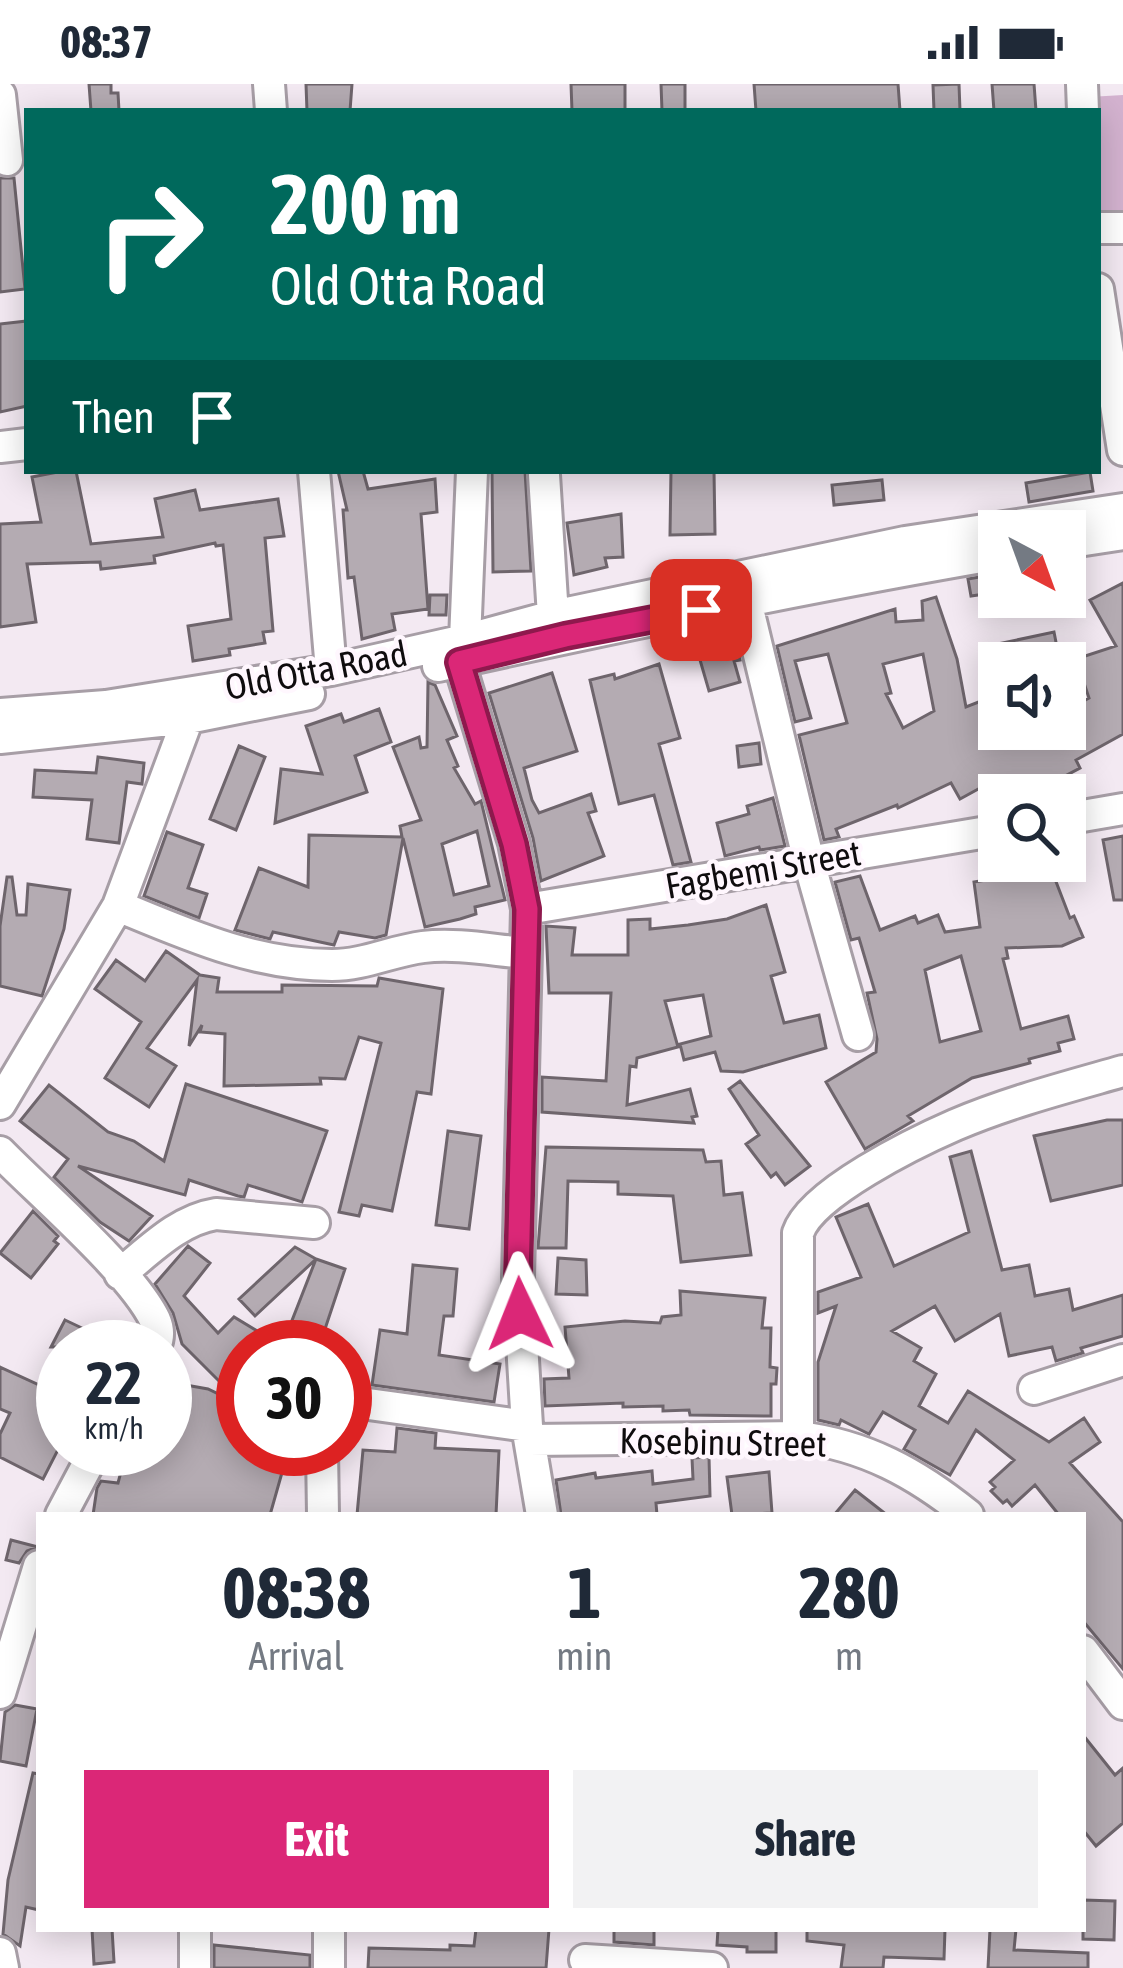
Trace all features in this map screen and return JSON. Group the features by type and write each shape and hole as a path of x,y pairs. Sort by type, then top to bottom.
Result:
{"street":[{"path":"0,95 11,159"},
{"path":"1101,308 1123,450"},
{"path":"314,474 331,670"},
{"path":"472,474 462,651 527,909 518,1277 529,1432 542,1512"},
{"path":"544,475 553,616"},
{"name":"Old Otta Road","path":"0,714 106,706 565,636 746,601 905,542 1123,509"},
{"path":"1086,540 1123,534"},
{"name":"Old Otta Road","path":"0,738 188,718 462,651 553,616 842,568 978,556"},
{"path":"746,601 809,862 859,1034"},
{"path":"0,1104 118,906 188,718"},
{"path":"1086,815 1123,809"},
{"name":"Fagbemi Street","path":"527,909 978,834"},
{"path":"118,906 207,944 298,963 362,963 419,947 525,953"},
{"path":"797,1437 798,1233 802,1220 872,1169 955,1125 1123,1071"},
{"path":"0,1152 120,1274 154,1320"},
{"path":"120,1274 182,1226 202,1217 216,1214 314,1223"},
{"path":"1034,1389 1123,1360"},
{"name":"Kosebinu Street","path":"372,1405 529,1432 831,1441 900,1466 964,1512"},
{"path":"63,1512 82,1476"},
{"path":"322,1476 323,1512"},
{"path":"0,1693 36,1576"},
{"path":"1086,1655 1123,1704"},
{"path":"194,1968 195,1932"},
{"path":"329,1932 329,1968"},
{"path":"584,1952 712,1968"},
{"path":"0,1953 3,1968"}],"shaded area":[{"path":"1123,95 1123,218 1101,220 1101,108 1090,108 1089,97"}],"building":[{"path":"89,84 111,84 111,93 118,93 119,108 91,108"},
{"path":"306,84 352,84 350,108 307,108"},
{"path":"571,84 625,84 625,108 572,108"},
{"path":"661,84 685,84 685,108 662,108"},
{"path":"754,84 898,84 900,108 756,108"},
{"path":"959,84 960,108 934,108 933,85"},
{"path":"992,84 1034,84 1036,108 994,108"},
{"path":"0,178 14,178 24,289 0,292"},
{"path":"24,321 24,407 0,412 0,324"},
{"path":"77,474 91,544 163,537 155,499 195,490 200,510 278,499 284,536 265,538 273,631 263,632 265,643 193,661 188,626 231,619 223,545 215,543 154,556 155,563 101,569 100,562 27,564 36,622 0,627 0,524 41,522 32,477"},
{"path":"339,474 364,474 368,489 435,479 437,512 421,514 428,609 392,614 395,630 362,639 354,577 348,578 343,510 347,510"},
{"path":"492,474 525,474 531,571 493,572"},
{"path":"671,474 714,474 715,534 670,535"},
{"path":"1090,474 1093,491 1029,502 1026,483"},
{"path":"882,480 884,500 834,505 832,485"},
{"path":"621,514 623,557 605,558 607,567 574,575 567,523"},
{"path":"978,577 978,595 971,596 968,579"},
{"path":"1123,583 1123,734 1076,760 1080,768 1069,774 978,774 978,789 960,799 951,783 836,829 839,837 824,840 799,735 847,723 828,654 795,661 811,718 795,722 777,646 895,609 896,622 923,620 922,601 936,597 957,659 966,707 978,702 978,750 1086,750 1086,656 1116,646 1090,600","holes":["923,654 934,711 903,728 886,694 891,693 883,664"]},
{"path":"430,595 447,595 446,615 429,615"},
{"path":"1054,632 1056,642 1007,642"},
{"path":"735,641 740,682 709,691 698,653"},
{"path":"659,664 680,738 659,744 691,862 673,865 654,795 619,804 590,680 614,674 615,679"},
{"path":"552,673 577,751 524,768 532,800 539,813 591,794 596,811 588,813 604,856 541,881 533,838 489,693"},
{"path":"428,682 435,685 457,736 447,740 458,766 454,768 475,804 481,801 505,900 475,907 476,914 425,927 403,838 386,935 375,938 339,932 334,945 273,932 270,939 235,930 259,868 308,887 309,835 402,837 400,826 421,820 393,747 419,737 421,748 427,747","holes":["477,831 489,886 454,895 442,844"]},
{"path":"379,709 391,742 355,756 367,792 275,823 281,769 322,774 306,726 341,714 344,722"},
{"path":"759,743 761,764 739,767 737,746"},
{"path":"239,746 265,757 236,830 210,819"},
{"path":"98,757 144,763 142,784 127,782 119,843 87,839 92,800 33,797 35,770 96,773"},
{"path":"773,798 785,846 725,856 717,823 749,814 747,806"},
{"path":"167,832 203,845 188,888 207,894 199,918 144,896"},
{"path":"1123,836 1123,900 1114,900 1103,840"},
{"path":"860,876 880,930 915,916 918,923 938,915 945,932 980,927 974,882 1056,882 1083,937 1062,946 1006,948 1008,958 1003,959 1021,1029 1068,1016 1074,1039 1058,1043 1060,1051 1029,1059 1030,1063 972,1078 908,1116 913,1121 865,1149 826,1082 876,1052 877,1039 867,993 875,992 859,938 851,940 835,882","holes":["961,956 981,1031 940,1042 925,970"]},
{"path":"7,877 12,877 17,915 26,915 28,884 70,890 64,929 42,996 0,986 0,926"},
{"path":"766,905 785,972 771,976 784,1023 819,1015 826,1048 743,1072 721,1071 715,1052 684,1060 680,1044 711,1036 703,995 665,1001 678,1047 637,1058 636,1067 630,1066 627,1105 690,1089 697,1116 692,1117 694,1123 542,1112 542,1077 606,1081 611,993 549,993 546,926 575,928 572,955 628,955 628,920 650,919 650,929 688,925 727,919"},
{"path":"166,951 200,975 219,978 217,992 282,992 282,985 377,986 379,978 443,989 431,1094 417,1092 392,1211 362,1205 359,1216 339,1212 381,1043 359,1037 345,1079 320,1078 321,1084 224,1086 225,1034 200,1032 202,1025 189,1046 197,980 147,1048 176,1066 149,1107 105,1078 141,1022 95,989 116,960 145,981"},
{"path":"740,1081 810,1166 785,1185 776,1173 771,1177 746,1144 759,1135 729,1089"},
{"path":"186,1084 327,1131 302,1202 248,1185 244,1197 189,1180 185,1195 78,1166 152,1216 129,1241 100,1222 54,1177 68,1159 20,1121 49,1085 108,1132 134,1141 164,1161"},
{"path":"1123,1120 1123,1185 1051,1201 1034,1136"},
{"path":"448,1131 481,1136 469,1229 436,1225"},
{"path":"546,1147 703,1150 706,1162 721,1161 724,1195 742,1193 751,1255 681,1262 673,1196 618,1194 618,1182 568,1181 566,1248 538,1248"},
{"path":"971,1151 1002,1270 1029,1265 1035,1296 1069,1289 1073,1310 1123,1295 1123,1336 1056,1361 1052,1347 1009,1356 1000,1314 955,1341 935,1306 892,1331 921,1348 914,1361 936,1374 919,1406 948,1423 968,1391 1049,1442 1084,1418 1100,1442 1070,1463 1123,1522 1123,1669 1086,1625 1086,1512 1057,1512 1035,1485 1012,1506 1007,1500 1003,1503 991,1491 995,1487 990,1482 1014,1460 976,1430 950,1475 904,1449 915,1430 883,1412 869,1434 841,1420 839,1425 818,1420 818,1362 836,1306 818,1313 818,1292 861,1277 836,1217 868,1204 894,1266 969,1232 950,1157"},
{"path":"33,1211 58,1236 54,1241 58,1244 31,1278 0,1253"},
{"path":"188,1246 210,1263 184,1296 216,1331 216,1378 192,1354 192,1320 175,1320 155,1284"},
{"path":"295,1247 316,1259 255,1316 239,1299"},
{"path":"558,1258 586,1260 587,1295 556,1294"},
{"path":"316,1259 345,1269 328,1320 292,1320"},
{"path":"413,1265 457,1269 453,1316 444,1316 439,1355 500,1364 494,1402 372,1385 380,1330 407,1334"},
{"path":"680,1291 765,1298 762,1328 771,1328 770,1367 777,1368 776,1384 771,1384 771,1416 690,1415 689,1410 623,1407 623,1403 545,1406 544,1379 569,1378 565,1327 660,1323 662,1317 681,1315"},
{"path":"0,1367 36,1384 36,1475 0,1457 0,1434 10,1413 0,1409"},
{"path":"192,1386 216,1393 216,1476 281,1476 271,1512 93,1512 101,1481 118,1483 120,1476 192,1476"},
{"path":"397,1428 436,1433 435,1448 499,1451 496,1512 357,1512 361,1476 372,1476 372,1451 395,1452"},
{"path":"709,1457 710,1496 656,1503 657,1512 561,1512 556,1480 652,1471 653,1484 693,1479 692,1458"},
{"path":"769,1472 772,1512 732,1512 727,1477"},
{"path":"855,1490 883,1512 837,1512"},
{"path":"11,1540 36,1546 19,1563 6,1560"},
{"path":"15,1705 36,1709 26,1766 0,1761 5,1712"},
{"path":"1086,1739 1115,1775 1123,1768 1123,1823 1096,1846 1086,1834"},
{"path":"36,1774 36,1909 26,1907 20,1946 3,1934 8,1880"},
{"path":"1086,1900 1115,1901 1114,1940 1083,1939"},
{"path":"92,1932 112,1932 114,1962 94,1964"},
{"path":"476,1932 549,1932 546,1968 368,1968 369,1948 474,1946"},
{"path":"614,1932 654,1932 654,1945 614,1942"},
{"path":"718,1932 776,1932 776,1952 717,1945"},
{"path":"807,1932 945,1932 944,1959 884,1957 883,1968 841,1968 844,1945 807,1941"},
{"path":"990,1932 1016,1932 1014,1950 1088,1953 1088,1968 988,1968"},
{"path":"214,1945 310,1955 310,1968 214,1968"}],"route":[{"path":"520,1314 527,909 514,844 459,662 701,610"}]}
